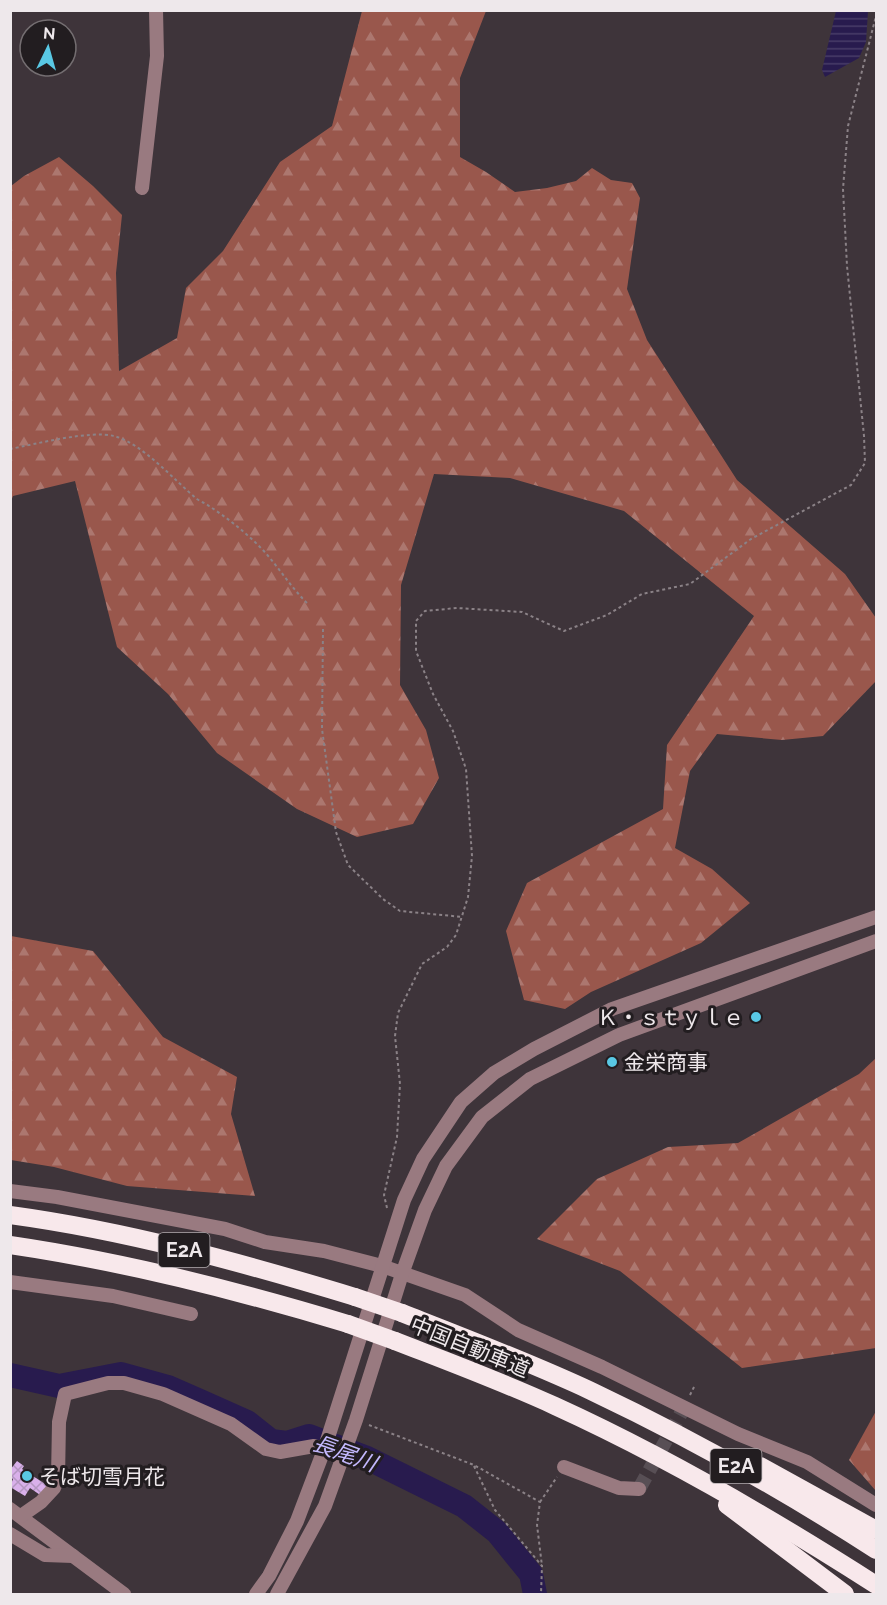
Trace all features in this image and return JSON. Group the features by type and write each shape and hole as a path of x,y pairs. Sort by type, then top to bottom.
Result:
{"highway":[{"name":"中国自動車道","path":"10,1215 132,1238 246,1264 402,1313 497,1350 591,1391 757,1477 876,1551"},
{"name":"中国自動車道","path":"10,1245 84,1256 195,1280 348,1324 486,1376 556,1407 676,1467 742,1503 876,1585"},
{"path":"591,1391 717,1443 876,1530"},
{"path":"676,1467 845,1594"}],"street":[{"path":"142,188 157,57 156,10"},
{"path":"256,1594 269,1576 297,1521 324,1450 404,1200 423,1159 461,1102 494,1073 534,1049 612,1009 876,917"},
{"path":"278,1594 325,1506 342,1462 402,1274 425,1210 446,1166 482,1117 530,1079 619,1035 876,941"},
{"path":"10,1191 57,1197 225,1229 265,1242 324,1251 382,1266 465,1295 518,1330 602,1367 738,1434 807,1462 876,1505"},
{"path":"10,1282 113,1296 191,1314"},
{"path":"16,1512 41,1502 54,1488 58,1478 59,1422 65,1394 108,1383 124,1383 164,1394 231,1424 266,1449 280,1452 314,1446 324,1450"},
{"path":"564,1467 619,1488 639,1489"},
{"path":"16,1512 124,1594"},
{"path":"10,1534 45,1555 73,1556"}],"path":[{"path":"392,1234 384,1195 397,1137 400,1084 395,1036 398,1013 422,964 447,947 456,934 468,897 472,856 466,769 453,730 433,694 416,651 416,621 425,611 457,608 522,612 564,631 607,615 642,594 690,584 750,539 851,485 865,463 847,266 843,189 848,126 876,16"},
{"path":"10,449 61,439 100,435 114,436 131,444 199,501 207,504 242,530 260,547 298,595 309,605"},
{"path":"323,629 322,729 336,832 348,865 382,899 400,911 462,917"},
{"path":"356,1420 474,1465 540,1502"},
{"path":"474,1465 495,1510 542,1566"},
{"path":"541,1594 542,1566 537,1525 540,1502 564,1467"}],"green space":[{"path":"362,11 486,11 460,78 460,157 515,192 576,181 592,168 611,180 632,183 640,198 627,289 647,340 737,480 845,574 876,618 876,681 823,736 782,740 717,734 690,771 675,848 712,869 750,903 701,943 591,992 565,1009 524,1000 506,931 527,883 663,809 667,745 754,616 624,511 510,478 434,474 401,585 400,685 426,730 439,778 413,824 357,837 297,809 217,753 168,694 117,647 75,481 13,496 11,501 11,186 24,176 59,157 122,215 116,273 119,371 177,338 186,288 223,251 280,162 332,126"},
{"path":"11,936 93,951 163,1037 237,1077 231,1114 255,1196 127,1186 54,1167 11,1160"},
{"path":"876,1058 876,1348 742,1368 620,1271 537,1239 597,1179 668,1147 738,1143 859,1074"},
{"path":"876,1411 876,1491 849,1460"}],"shaded area":[{"path":"836,11 868,11 866,42 859,58 825,77 822,70"}],"building":[{"path":"17,1461 24,1466 22,1469 50,1487 43,1497 30,1488 25,1496 10,1487 13,1479 10,1477 10,1470"}],"waterway":[{"name":"長尾川","path":"10,1375 59,1386 121,1374 168,1387 200,1401 247,1422 271,1441 287,1443 309,1436 367,1458 464,1506 497,1532 531,1574 535,1594"}],"tunnel":[{"path":"639,1489 685,1406"}],"place":[{"name":"Ｋ・ｓｔｙｌｅ","path":"756,1017"},
{"name":"金栄商事","path":"612,1062"},
{"name":"そば切雪月花","path":"27,1476"}]}
